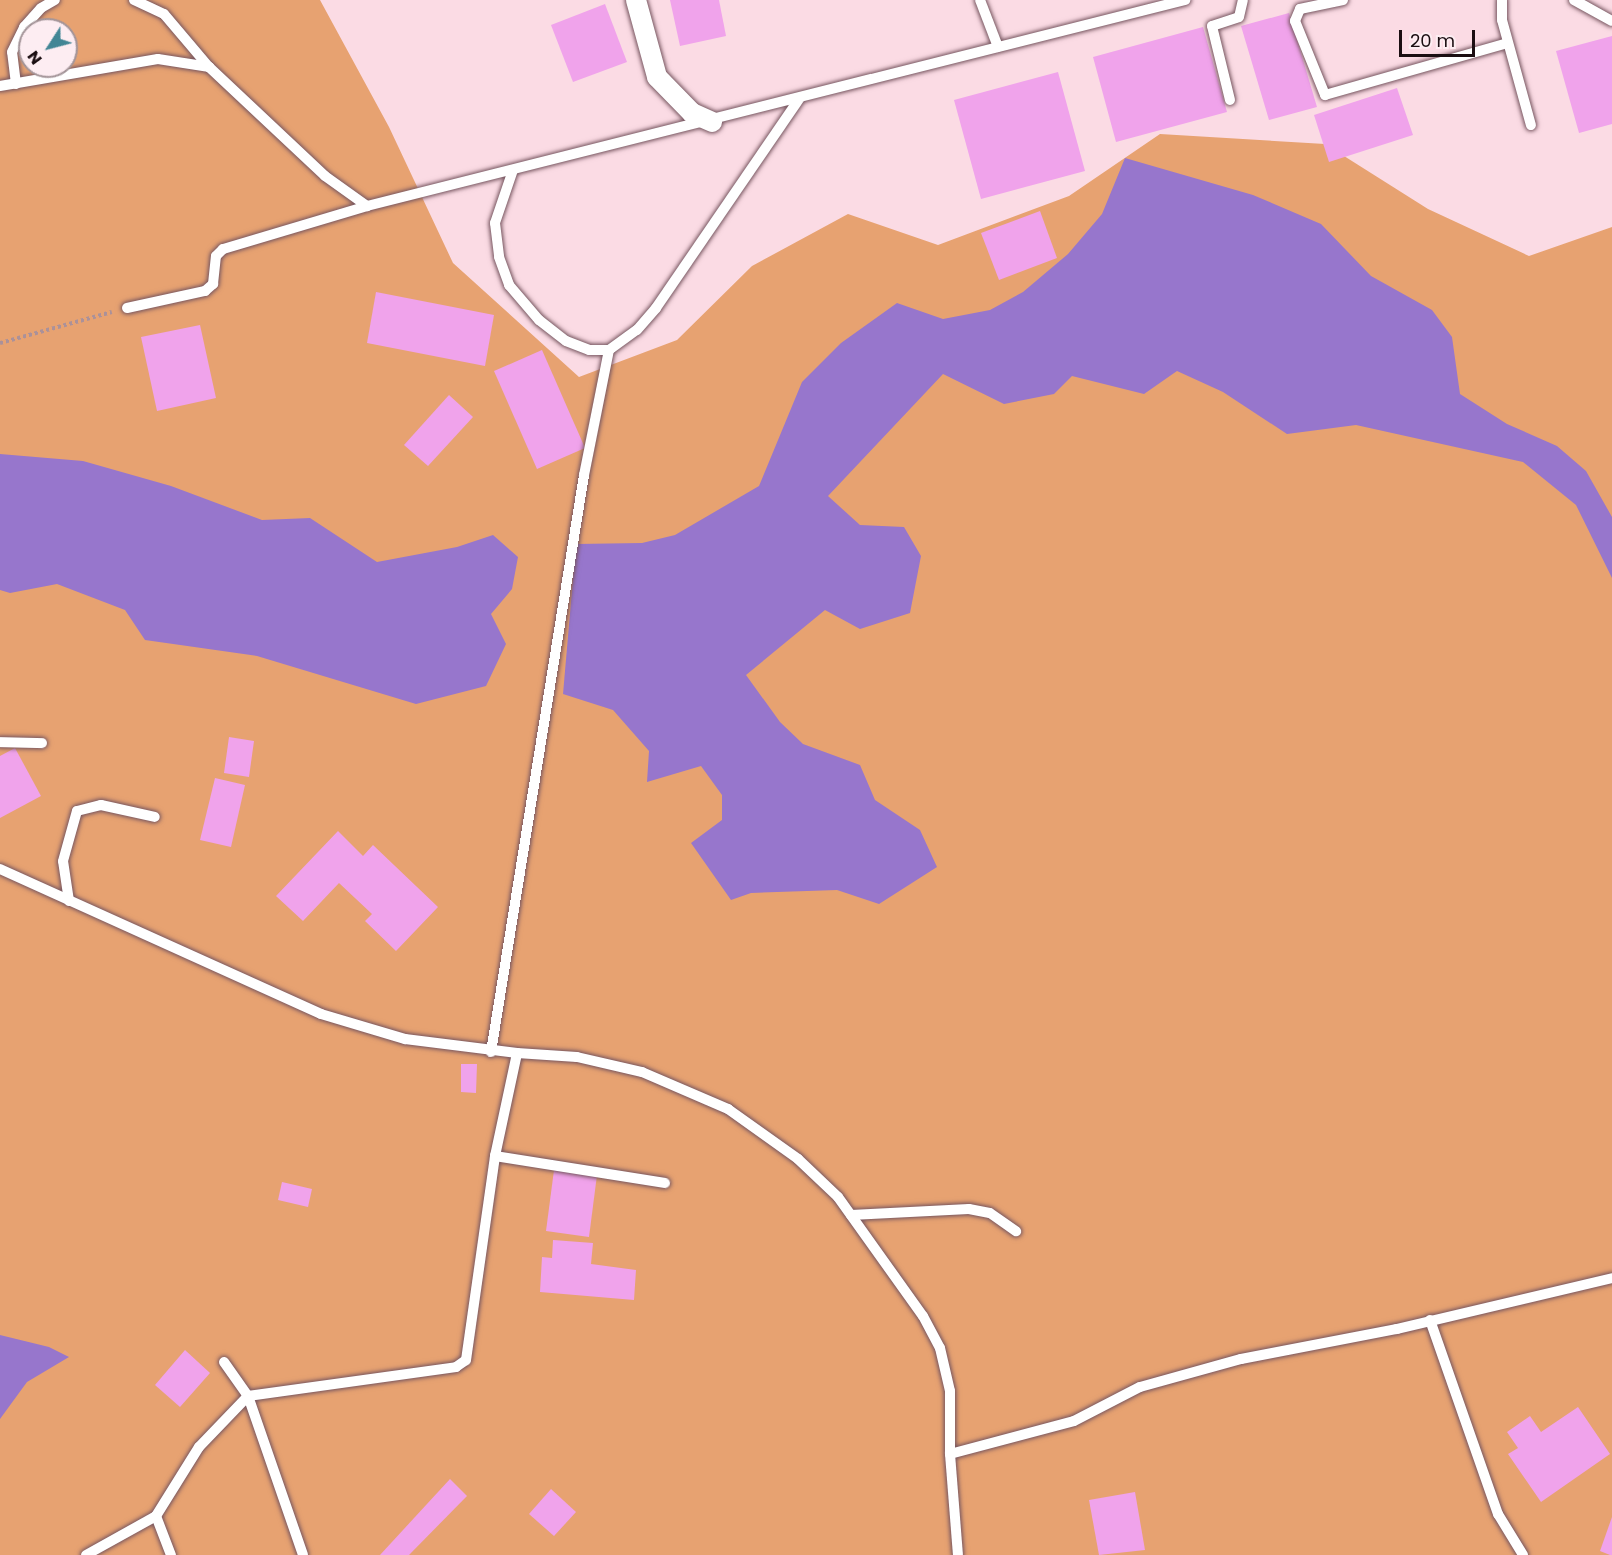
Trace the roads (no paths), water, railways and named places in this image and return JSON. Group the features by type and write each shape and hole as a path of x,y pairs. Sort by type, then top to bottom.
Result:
{"street":[{"path":"636,0 657,76 692,113 712,122"}],"lane":[{"path":"16,84 12,52 24,27 41,8 55,0"},
{"path":"134,0 164,14 209,67 325,176 367,206"},
{"path":"980,0 998,47"},
{"path":"127,308 205,291 213,284 216,256 223,249 367,206 712,122 1185,0"},
{"path":"1230,100 1212,26 1239,17 1243,0"},
{"path":"1343,0 1300,9 1295,21 1325,95 1508,43"},
{"path":"1502,0 1508,43 1531,125"},
{"path":"1574,0 1612,21"},
{"path":"0,86 158,59 209,67"},
{"path":"513,170 495,223 499,257 509,285 539,320 566,341 589,350 609,350 637,330 656,308 799,99"},
{"path":"491,1052 584,475 609,350"},
{"path":"0,742 42,743"},
{"path":"69,901 63,861 77,811 101,805 155,817"},
{"path":"0,869 321,1014 405,1039 491,1052 577,1057 642,1072 728,1108 798,1159 852,1215 923,1316 940,1348 950,1391 950,1454 958,1555"},
{"path":"86,1555 156,1516 200,1447 248,1396 456,1367 466,1360 495,1156 517,1053"},
{"path":"495,1156 665,1182"},
{"path":"852,1215 969,1209 990,1213 1016,1231"},
{"path":"950,1454 1074,1421 1140,1388 1198,1371 1612,1278"},
{"path":"1430,1320 1498,1514 1523,1555"},
{"path":"224,1362 248,1396 303,1555"},
{"path":"156,1516 171,1555"}]}
